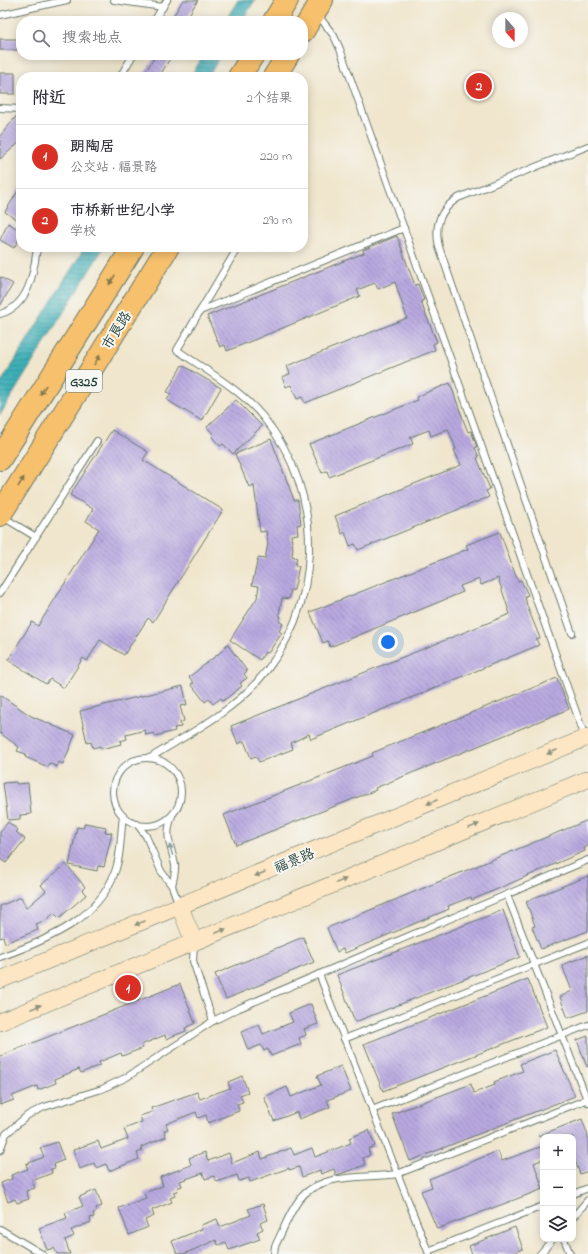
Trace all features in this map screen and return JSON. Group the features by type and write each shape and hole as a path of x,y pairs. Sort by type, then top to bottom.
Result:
{"highway":[{"path":"277,16 287,0"},
{"path":"308,23 319,6"},
{"path":"242,72 250,60"},
{"path":"277,72 285,60"},
{"name":"G325","path":"0,459 130,252"},
{"name":"市良路","path":"0,515 165,252"}],"main road":[{"name":"福景路","path":"0,980 587,738"},
{"path":"0,1022 588,779"},
{"path":"180,907 194,942"}],"lane":[{"path":"0,15 67,0"},
{"path":"114,0 163,7"},
{"path":"157,16 167,0"},
{"path":"319,6 340,49 587,738"},
{"path":"123,72 131,60"},
{"path":"0,108 16,109"},
{"path":"572,633 439,247 437,227 443,210 458,198 588,146"},
{"path":"200,311 404,228"},
{"path":"0,314 11,310 19,303 34,271 37,252"},
{"path":"172,815 166,820 152,826 137,824 123,816 115,803 113,788 115,780 125,766 132,761 150,758 225,710 256,683 281,650 290,632 300,607 308,574 310,553 307,512 298,478 283,446 263,417 242,396 177,350 235,252"},
{"path":"0,594 97,441"},
{"path":"0,515 36,537"},
{"path":"150,758 166,763 178,776 181,793 178,805 172,815 167,829 167,839 176,866 172,886"},
{"path":"0,957 76,923 101,898 118,862 123,816"},
{"path":"137,824 146,836 161,871 172,886 180,907"},
{"path":"0,1150 6,1134 12,1126 28,1115 56,1102 102,1089 126,1077 213,1021 236,1009 588,860"},
{"path":"273,1253 275,1246 300,1199 315,1186 346,1177 378,1177 398,1174 588,1100 507,895"},
{"path":"194,942 193,961 213,1021"},
{"path":"344,1039 588,943"},
{"path":"319,974 429,1252 540,1207"},
{"path":"372,1110 588,1025"},
{"path":"576,1193 588,1188"},
{"path":"576,1214 588,1200"},
{"path":"0,1229 42,1254"},
{"path":"540,1254 550,1242"},
{"path":"565,1242 570,1254"}],"water":[{"path":"238,0 255,0 245,16 228,16"},
{"path":"201,60 218,60 211,72 193,72"},
{"path":"82,252 101,252 0,415 0,384"}],"building":[{"path":"183,0 198,0 188,16 173,16"},
{"path":"0,39 16,39 16,50 0,50"},
{"path":"153,60 169,60 162,72 145,72"},
{"path":"0,73 15,73 15,94 0,94"},
{"path":"16,117 16,145 0,159 0,136"},
{"path":"16,194 16,219 5,212"},
{"path":"8,223 16,228 16,244 14,248 0,240"},
{"path":"397,236 415,285 418,284 424,300 421,301 437,342 433,344 435,350 305,403 302,397 297,399 291,385 286,387 282,377 290,374 287,366 407,318 395,282 378,289 375,283 357,290 360,296 227,351 225,345 220,347 207,316 364,253 363,250"},
{"path":"0,277 13,284 0,306"},
{"path":"182,365 221,388 202,421 167,400 171,394 167,392"},
{"path":"450,383 468,432 471,431 477,447 475,448 479,457 477,458 490,489 486,491 489,497 358,550 355,544 350,546 345,532 342,534 335,516 461,465 454,450 456,449 448,429 431,436 429,430 410,437 413,444 329,477 327,471 322,473 309,444 418,400 416,397"},
{"path":"236,400 262,426 233,454 223,444 220,446 212,437 214,435 207,427"},
{"path":"112,430 148,452 143,460 223,510 153,622 148,618 124,655 100,640 87,661 83,658 64,688 50,679 46,684 8,660 32,622 38,626 99,529 86,521 93,509 70,495"},
{"path":"271,439 294,500 298,500 301,524 297,525 298,534 291,535 293,549 292,556 297,558 295,566 299,566 294,590 291,590 289,599 282,598 279,615 281,617 279,621 283,624 279,631 282,633 268,653 265,652 260,660 230,640 257,598 259,586 252,585 258,558 265,559 268,544 266,531 260,532 254,485 249,487 235,454"},
{"path":"500,532 518,581 521,580 528,595 525,596 527,606 540,638 536,639 539,645 311,739 309,734 291,743 293,749 259,762 256,756 251,758 244,741 238,744 231,726 510,614 498,578 481,585 479,579 460,586 463,592 330,647 328,641 323,643 310,612 468,549 466,545"},
{"path":"227,644 247,671 244,674 247,678 240,683 242,686 223,701 221,698 213,704 209,699 205,702 191,684 194,683 189,677 222,651"},
{"path":"557,678 569,709 375,788 376,790 236,845 224,815 373,756 372,753"},
{"path":"183,686 187,705 180,706 184,721 180,722 181,727 174,728 175,731 155,736 154,733 146,735 145,730 126,735 127,739 120,741 121,744 101,749 100,746 93,748 91,742 87,743 80,711"},
{"path":"0,695 31,716 75,735 63,764 59,762 57,767 49,763 48,767 25,757 26,754 17,751 19,747 0,733"},
{"path":"16,782 17,784 28,783 31,814 20,815 20,819 8,820 3,783"},
{"path":"588,820 588,846 584,848 585,851 472,900 471,897 448,906 449,909 345,953 343,949 337,952 327,928"},
{"path":"8,822 18,830 16,832 25,839 6,863 0,859 0,832"},
{"path":"85,823 106,827 105,832 112,833 104,867 98,866 97,871 69,865 77,827 83,828"},
{"path":"66,864 85,887 82,890 86,895 59,918 54,913 46,920 36,924 38,930 5,943 3,937 0,938 0,906 21,897 26,908 46,891 41,885"},
{"path":"588,876 588,931 541,949 532,927 535,926 526,901"},
{"path":"503,910 520,957 355,1022 337,975"},
{"path":"303,937 314,962 226,999 215,974"},
{"path":"588,955 588,1011 568,1018 560,997 572,991 562,965"},
{"path":"528,979 547,1027 383,1091 364,1044"},
{"path":"180,984 195,1023 185,1028 186,1031 166,1039 165,1035 141,1045 143,1048 122,1056 121,1053 99,1062 100,1065 81,1073 79,1069 55,1079 56,1083 38,1090 37,1086 12,1096 14,1100 0,1105 0,1056"},
{"path":"311,1004 318,1024 304,1029 306,1035 299,1038 301,1044 271,1056 268,1049 264,1051 261,1045 248,1050 241,1032 259,1025 263,1034 293,1022 289,1013"},
{"path":"588,1036 588,1067 587,1067 577,1040"},
{"path":"555,1050 575,1096 410,1161 392,1114 471,1084 474,1093 495,1085 494,1082 523,1071 520,1064"},
{"path":"341,1066 351,1091 327,1100 330,1107 320,1111 299,1119 297,1112 274,1121 264,1097 287,1087 291,1097 321,1085 317,1076"},
{"path":"242,1076 248,1092 240,1095 243,1102 237,1104 239,1111 208,1123 206,1115 198,1118 196,1112 166,1124 168,1129 164,1131 166,1137 141,1147 142,1151 137,1153 139,1159 109,1171 106,1164 96,1168 94,1163 80,1169 73,1150 98,1141 101,1149 128,1139 124,1129 142,1122 140,1116 152,1112 151,1108 197,1092 200,1099 230,1088 228,1082"},
{"path":"582,1119 588,1136 588,1171 580,1174 576,1163 576,1134 543,1134"},
{"path":"369,1130 375,1146 368,1149 370,1155 363,1158 365,1165 336,1175 334,1169 321,1174 320,1170 302,1177 299,1167 289,1170 289,1168 250,1182 249,1178 239,1181 237,1175 217,1182 214,1176 205,1179 203,1173 180,1181 182,1186 177,1188 178,1191 173,1192 175,1196 170,1198 172,1202 152,1210 154,1216 145,1220 148,1227 129,1235 119,1208 146,1198 144,1193 163,1186 160,1177 191,1165 189,1158 205,1152 208,1161 229,1153 232,1163 260,1152 262,1159 291,1148 294,1155 312,1148 315,1157 351,1143 349,1138"},
{"path":"57,1142 64,1160 54,1164 55,1168 51,1169 52,1173 32,1181 35,1188 26,1191 29,1199 17,1203 15,1199 8,1202 1,1183 12,1179 11,1175 28,1169 26,1164 44,1157 40,1148"},
{"path":"540,1147 540,1160 534,1163 540,1180 540,1190 437,1229 421,1191 432,1187 429,1179 498,1151 502,1161"},
{"path":"96,1190 102,1206 96,1208 97,1211 93,1213 94,1217 90,1218 91,1222 71,1230 74,1236 65,1240 70,1254 57,1254 54,1248 47,1250 39,1228 67,1218 65,1213 83,1206 79,1197"},
{"path":"263,1204 268,1220 260,1223 263,1229 257,1232 260,1239 229,1250 226,1242 218,1245 216,1240 184,1254 177,1254 172,1241 202,1229 201,1225 217,1219 220,1227 251,1215 248,1209"},
{"path":"515,1227 523,1249 511,1254 472,1254 469,1246"}],"place":[{"name":"市桥新世纪小学","path":"479,86"},
{"name":"朗陶居","path":"128,988"}]}
